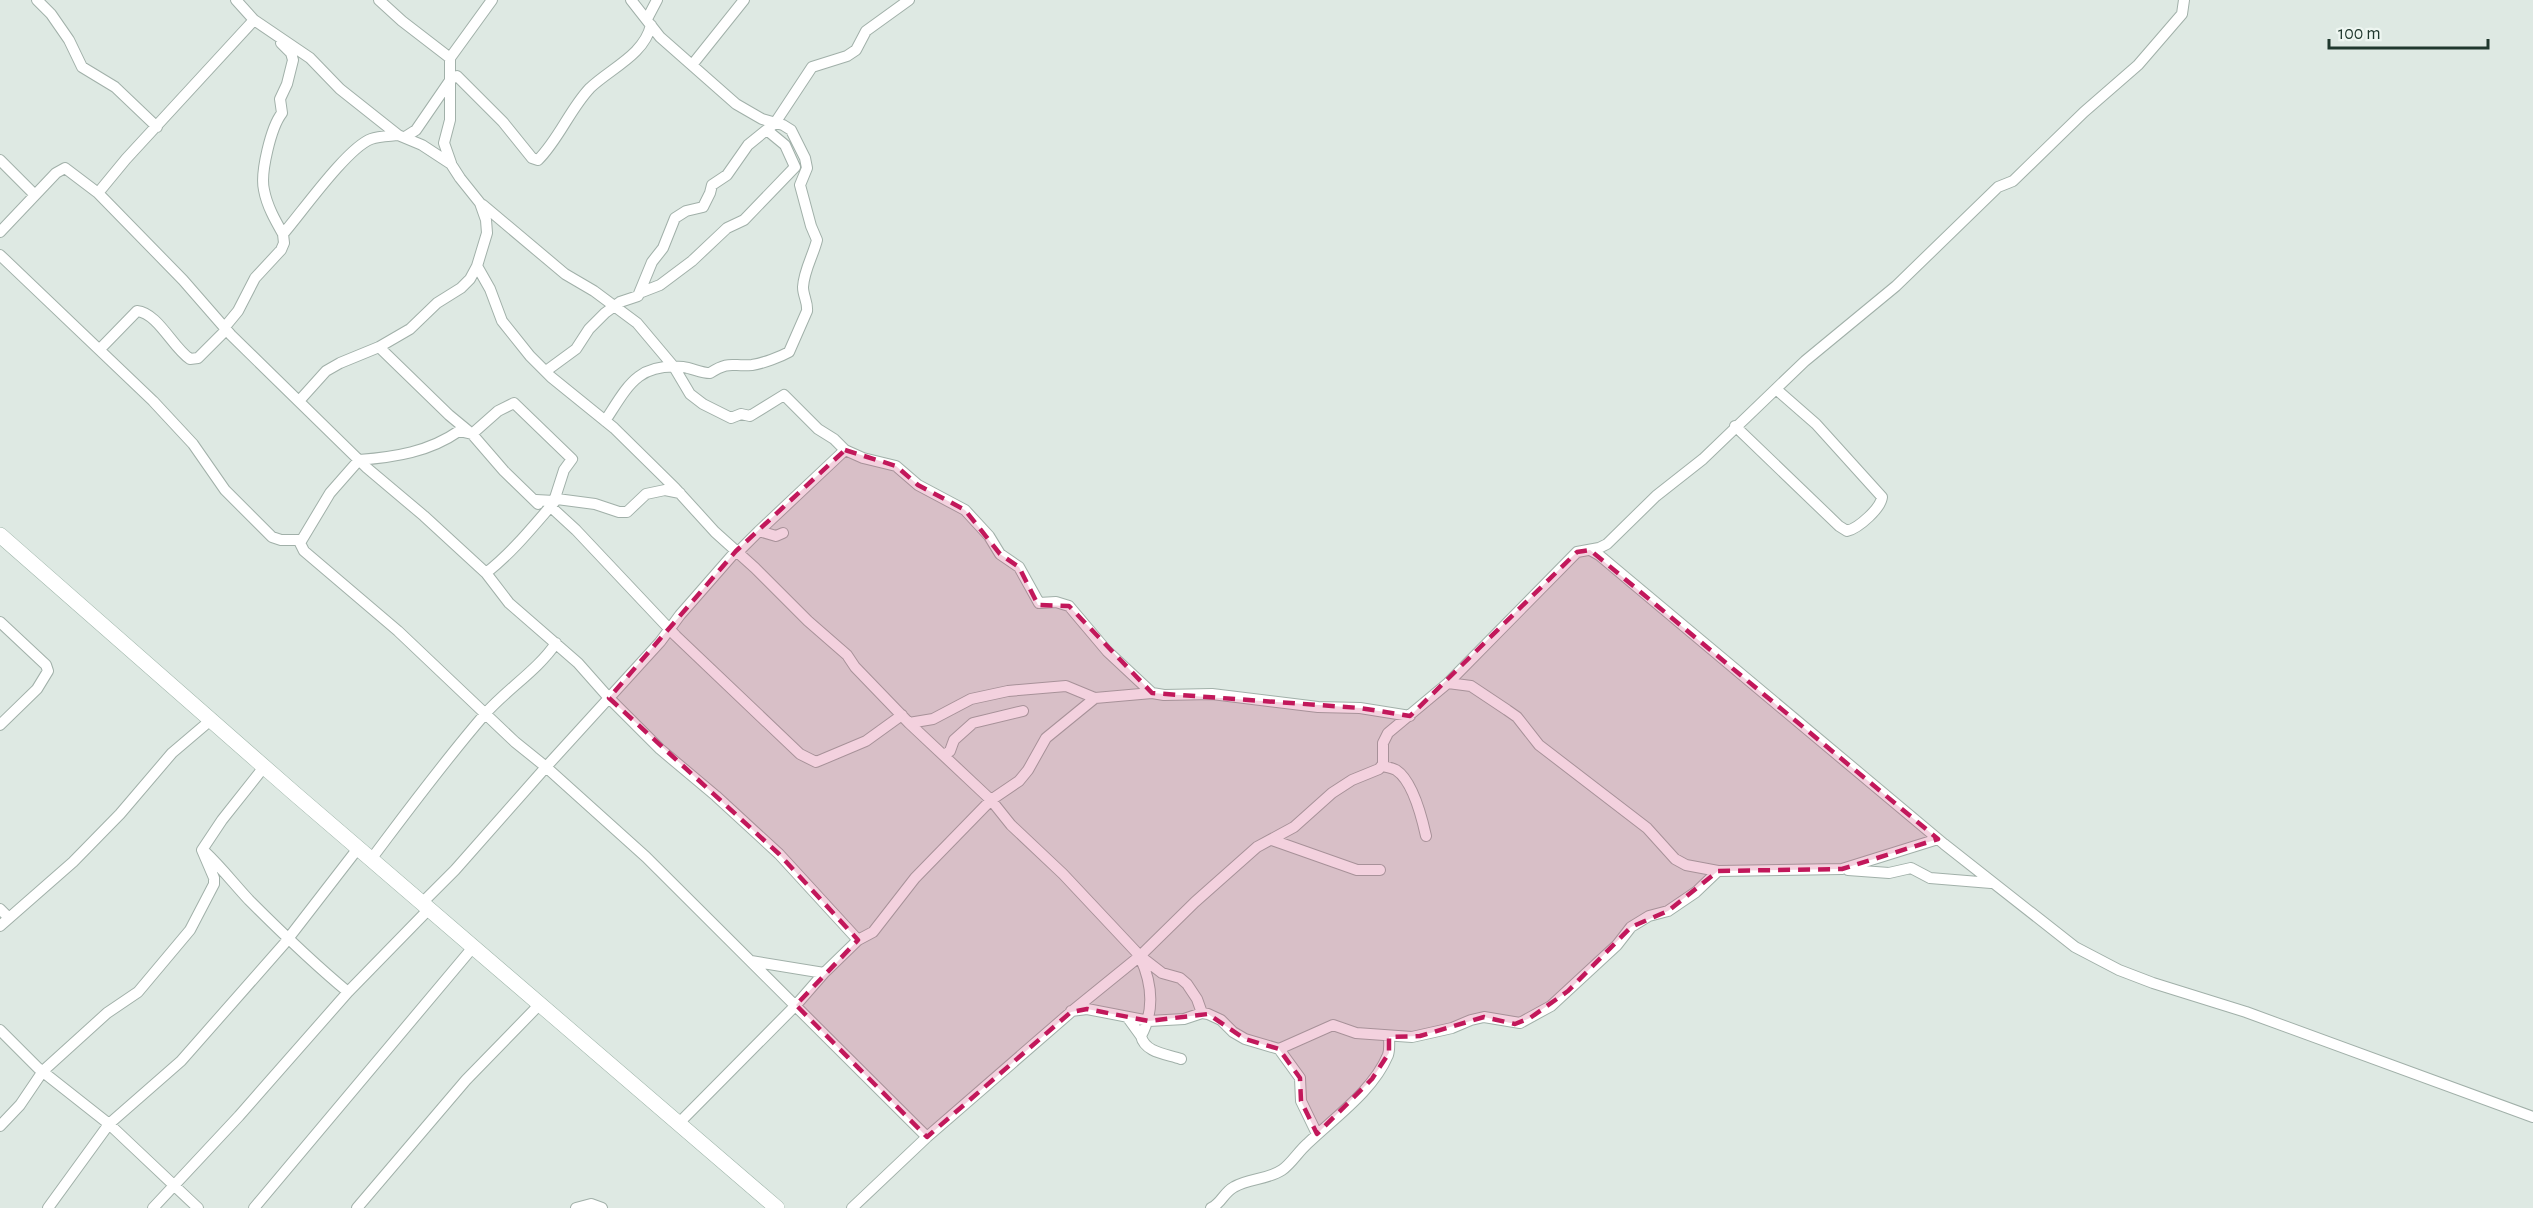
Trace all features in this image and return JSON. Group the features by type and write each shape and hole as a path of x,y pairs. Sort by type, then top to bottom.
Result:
{"main road":[{"path":"0,535 264,767 777,1208"}],"street":[{"path":"37,0 51,14 69,40 82,67 115,87 157,127"},
{"path":"236,0 254,20 310,58 340,89 402,136 433,151 451,164"},
{"path":"379,0 450,58"},
{"path":"492,0 450,58 450,120 444,143 451,164 459,178 480,203 565,274 594,291 637,323 674,367 690,394 703,404 731,418 741,414 752,416 784,395 818,429 834,439 845,450 863,458 896,466 918,485 965,510 989,536 1000,555 1019,567 1039,603 1056,602 1069,606 1107,651 1152,693"},
{"path":"546,371 576,349 589,329 614,306 660,285 692,261 727,228 744,220 795,167 785,145 772,127 740,107 692,65 651,28 631,0"},
{"path":"283,234 335,169 363,144 372,139 402,136 416,130 454,76 459,76 536,160 588,90 640,47 651,28 657,0"},
{"path":"692,65 744,0"},
{"path":"642,292 652,262 663,248 675,218 686,211 703,207 712,185 727,175 748,145 772,127 812,67 847,56 856,50 866,31 909,0"},
{"path":"1382,766 1385,737 1448,683 1577,552 1607,544 1656,496 1703,459 1805,361 1896,286 1998,187 2013,181 2084,112 2138,65 2182,14 2184,0"},
{"path":"98,193 126,159 254,20"},
{"path":"100,349 137,311 148,314 190,359 198,358 225,329 238,311 255,278 281,250 284,243 283,234 273,216 263,180 275,123 282,113 280,99 287,84 293,57 269,31"},
{"path":"605,420 635,377 649,370 686,367 710,373 720,366 731,363 750,365 786,354 796,341 807,311 808,303 803,286 809,259 817,240 800,184 807,168 805,158 791,130 783,124 772,127"},
{"path":"0,160 35,195"},
{"path":"0,232 56,173 64,168 72,171 98,193 183,280 225,329 359,460 486,573 509,603 578,663 660,749 716,796 779,854 858,940"},
{"path":"299,401 326,371 340,363 380,348 410,329 437,303 470,279 477,267 487,233 486,220 480,203"},
{"path":"0,255 177,425 225,490 272,537 281,540 301,540"},
{"path":"477,267 490,289 502,321 513,337 546,371 605,420 808,621 847,655 905,719 991,800 1011,825 1063,874 1140,956 1162,973 1180,978 1187,984 1197,999 1202,1013"},
{"path":"380,348 449,415 472,434 510,477 576,530 670,627 676,636 774,732 800,754 814,762 866,741 905,719 922,722 971,699 1008,691 1066,686 1095,698 1152,693 1212,694 1318,707 1360,708 1410,716"},
{"path":"1735,426 1839,526 1847,531 1855,528 1880,505 1882,497 1816,424 1776,389"},
{"path":"472,434 498,411 516,404 571,457 550,508"},
{"path":"472,434 459,431 431,448 386,458 359,460 330,493 301,540 304,551 398,631 485,714 646,857 927,1137"},
{"path":"153,1208 239,1116 546,766 660,642 670,627 737,551 845,450"},
{"path":"486,573 504,559 560,498 603,505 619,512 627,512 646,494 665,490 680,494"},
{"path":"536,500 550,508"},
{"path":"759,531 776,536 783,533"},
{"path":"1590,550 1599,555 1992,884 2075,947 2119,970 2196,998 2246,1012 2533,1117"},
{"path":"0,622 46,665 48,672 37,689 0,725"},
{"path":"372,858 485,714 548,654 556,643"},
{"path":"1448,683 1471,686 1517,717 1539,745 1647,828 1675,859 1699,869 1718,871 1842,869 1889,873 1911,868 1930,878 1992,884"},
{"path":"679,1123 796,1005 824,973 858,940 873,932 915,878 991,800 1019,781 1046,738 1095,698"},
{"path":"944,755 950,751 954,740 973,723 1023,711"},
{"path":"0,909 4,922 73,862 120,814 172,753 212,719"},
{"path":"852,1208 927,1137 1071,1012 1140,956 1240,861 1257,847 1301,822 1332,793 1352,780 1372,773 1382,766 1395,769 1401,775 1420,812 1426,836"},
{"path":"202,850 222,820 264,767"},
{"path":"1842,869 1938,839"},
{"path":"1272,840 1357,870 1380,870"},
{"path":"48,1208 109,1124 181,1061 288,940 359,847"},
{"path":"202,850 222,868 237,888 288,940 348,992"},
{"path":"0,1126 20,1106 44,1071 107,1013 138,992 190,930 214,884 214,878 202,850"},
{"path":"1279,1049 1333,1025 1356,1033 1420,1036 1484,1017 1498,1018 1515,1024 1530,1018 1551,1006 1617,945 1631,927 1649,916 1668,911 1696,892 1718,871"},
{"path":"254,1208 474,946"},
{"path":"1140,956 1152,996 1149,1021 1141,1036"},
{"path":"751,961 824,973"},
{"path":"357,1208 466,1080 541,1004"},
{"path":"1071,1012 1088,1009 1149,1021 1184,1019 1202,1013 1221,1020 1233,1032 1245,1039 1279,1049 1300,1078 1301,1101 1317,1134"},
{"path":"1128,1018 1141,1036 1142,1043 1147,1047 1181,1059"},
{"path":"0,1030 26,1057 109,1124 198,1208"},
{"path":"1211,1208 1220,1204 1227,1192 1239,1184 1268,1178 1284,1169 1317,1134 1353,1102 1372,1079 1389,1053 1389,1036"},
{"path":"576,1208 591,1204 602,1208"}],"highlighted area":[{"path":"845,450 896,466 918,485 965,510 1000,554 1019,567 1038,605 1069,606 1152,693 1360,708 1410,716 1577,552 1590,550 1938,839 1842,869 1718,871 1668,911 1631,927 1568,991 1530,1018 1515,1024 1484,1017 1420,1036 1389,1037 1389,1053 1372,1079 1317,1134 1301,1101 1300,1078 1279,1049 1245,1039 1208,1014 1149,1021 1087,1009 1071,1012 927,1137 796,1005 858,940 779,854 609,698 736,551"}]}
